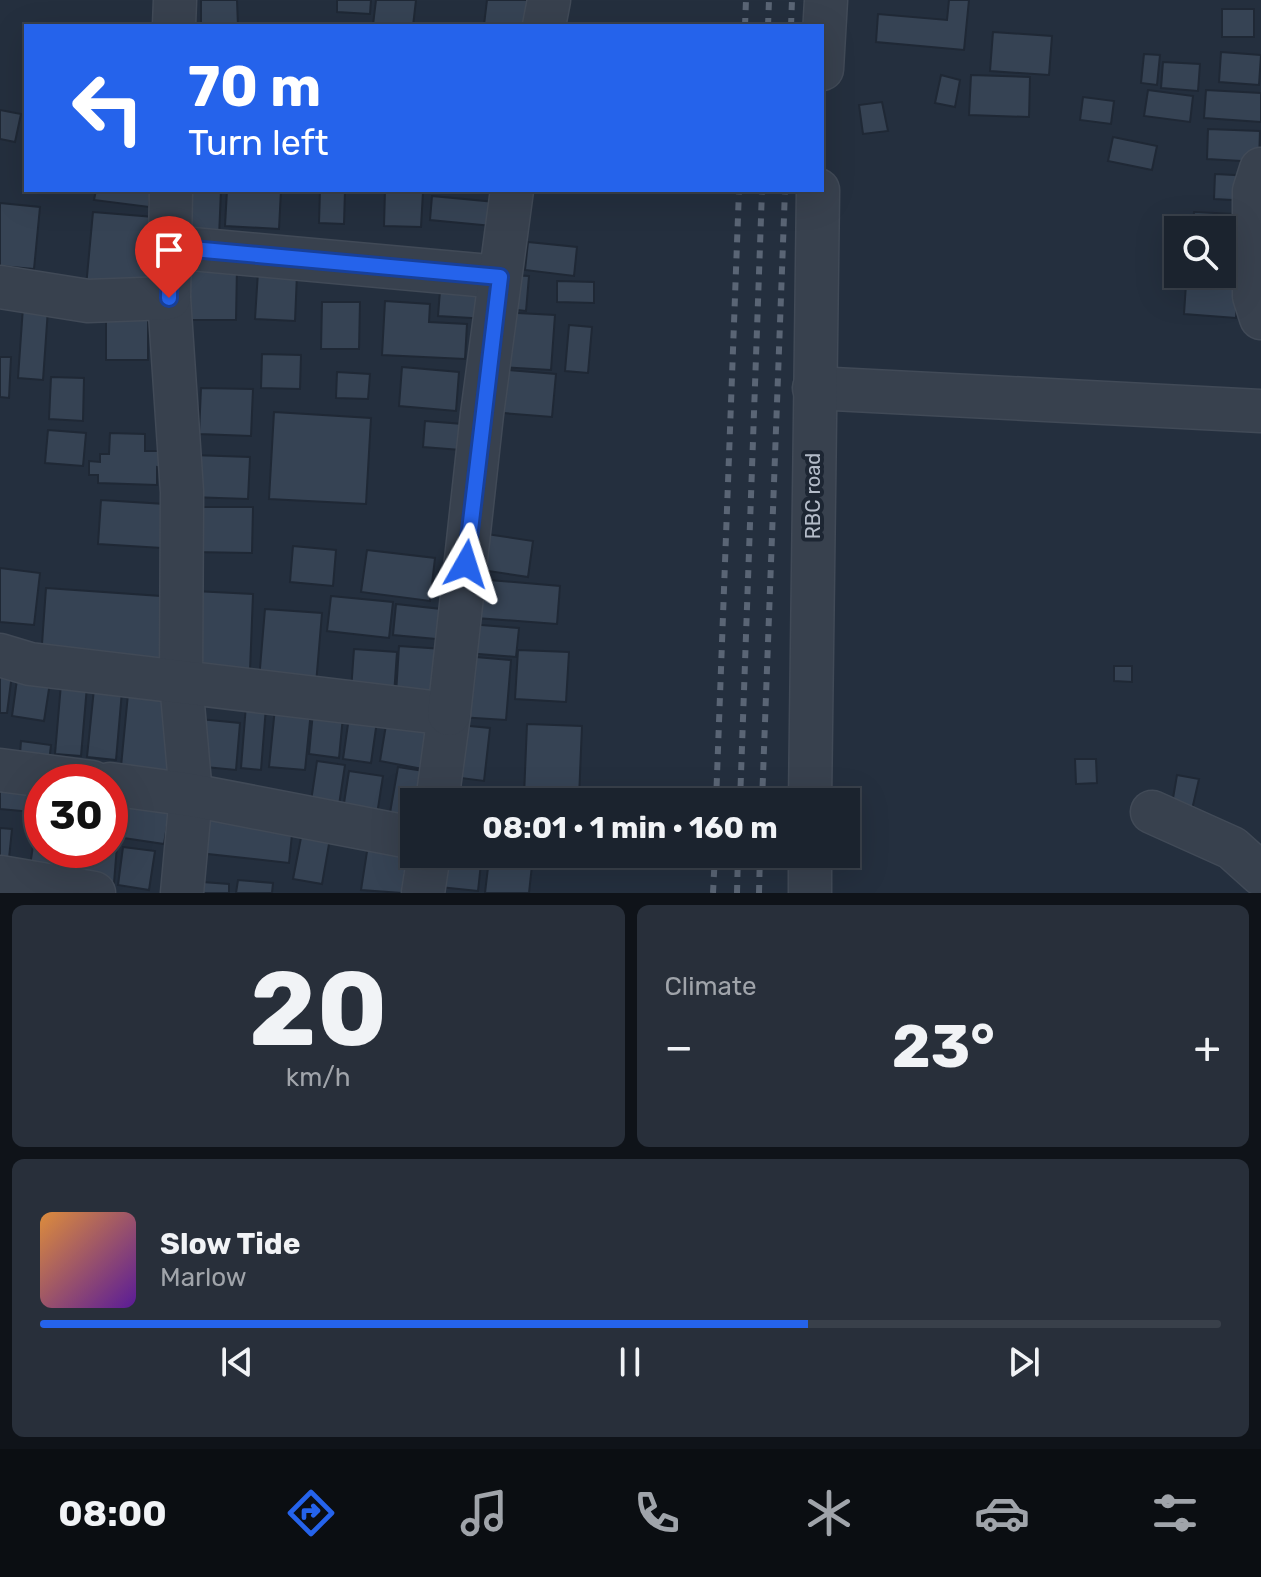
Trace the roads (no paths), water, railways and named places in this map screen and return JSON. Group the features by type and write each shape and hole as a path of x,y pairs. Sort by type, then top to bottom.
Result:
{"street":[{"path":"174,24 175,0"},
{"path":"544,24 549,0"},
{"path":"824,34 826,0"},
{"path":"1261,169 1254,191 1254,296 1261,318"},
{"path":"171,192 169,298 182,492 181,682 191,795 182,893"},
{"path":"439,788 512,192"},
{"name":"RBC road","path":"810,788 818,192"},
{"path":"170,247 500,277"},
{"path":"0,287 88,301 169,298"},
{"path":"814,388 1261,411"},
{"path":"0,655 30,664 449,714"},
{"path":"0,770 24,773"},
{"path":"128,786 191,795 400,835"},
{"path":"1152,812 1232,848 1261,874"},
{"path":"423,893 427,868"},
{"path":"810,868 810,893"},
{"path":"0,877 94,893"}],"railway":[{"path":"745,24 746,0"},
{"path":"768,24 769,0"},
{"path":"791,24 792,0"},
{"path":"717,788 739,192"},
{"path":"741,788 762,192"},
{"path":"763,788 785,192"},
{"path":"713,893 714,868"},
{"path":"737,893 738,868"},
{"path":"759,893 760,868"}]}
